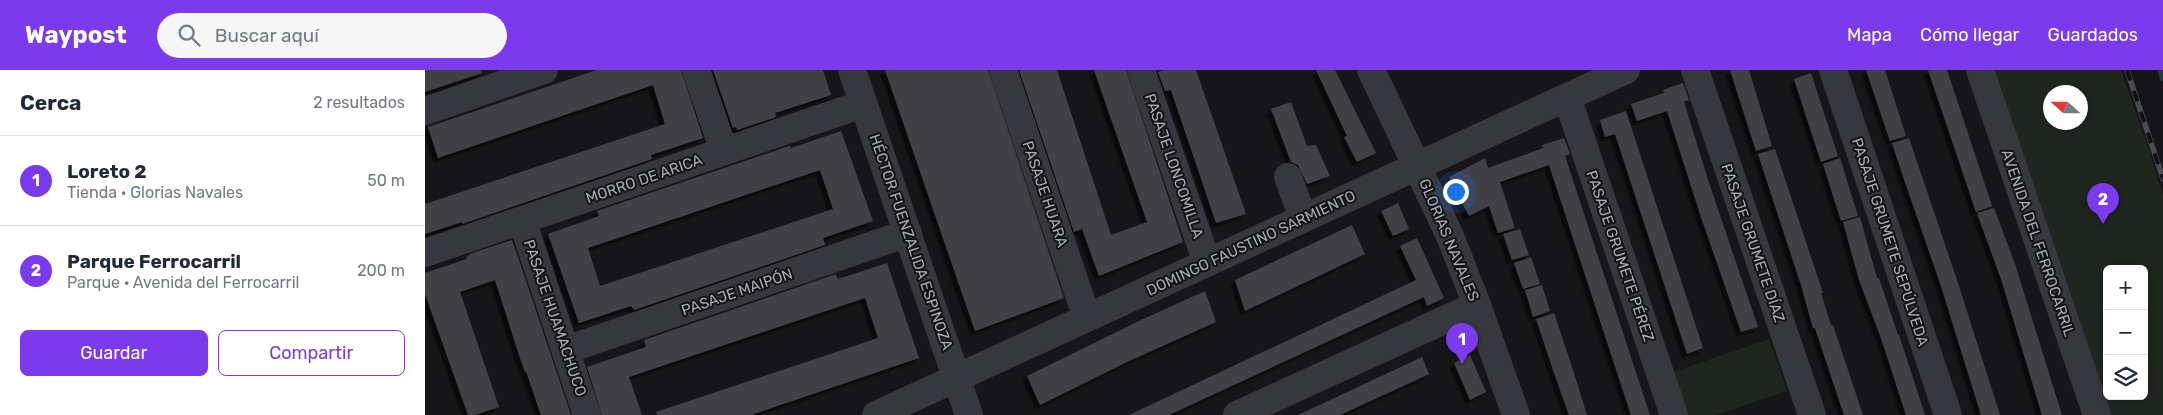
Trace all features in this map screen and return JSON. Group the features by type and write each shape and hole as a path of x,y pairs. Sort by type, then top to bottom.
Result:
{"street":[{"path":"425,110 544,70"},
{"path":"696,70 724,151"},
{"name":"HÉCTOR FUENZALIDA ESPINOZA","path":"852,70 969,415"},
{"name":"PASAJE HUARA","path":"1003,70 1087,318"},
{"name":"PASAJE LONCOMILLA","path":"1141,70 1207,263"},
{"name":"GLORIAS NAVALES","path":"1371,70 1450,236 1517,415"},
{"name":"DOMINGO FAUSTINO SARMIENTO","path":"876,415 1626,70"},
{"name":"PASAJE GRUMETE DÍAZ","path":"1695,70 1811,415"},
{"name":"PASAJE GRUMETE SEPÚLVEDA","path":"1833,70 1948,415"},
{"name":"AVENIDA DEL FERROCARRIL","path":"1980,70 2097,415"},
{"name":"PASAJE GRUMETE PÉREZ","path":"1567,97 1674,415"},
{"name":"MORRO DE ARICA","path":"425,253 863,104"},
{"path":"1288,177 1303,218"},
{"name":"PASAJE HUAMACHUCO","path":"522,220 587,415"},
{"name":"PASAJE MAIPÓN","path":"566,350 908,233"},
{"path":"1237,415 1477,305"}],"shaded area":[{"path":"1992,70 2121,70 2163,196 2163,415 2108,415"},
{"path":"1769,339 1787,391 1716,415 1688,415 1673,372"}],"building":[{"path":"425,70 481,70 482,73 425,92"},
{"path":"597,70 681,70 703,138 651,155 652,159 462,224 462,222 425,234 425,204 665,124 653,85 438,158 428,127"},
{"path":"713,70 823,70 831,95 775,113 776,117 737,130 736,127 733,128"},
{"path":"885,70 988,70 1064,298 975,331"},
{"path":"1019,70 1057,70 1111,235 1147,222 1094,70 1126,70 1183,242 1099,276 1082,229 1074,232"},
{"path":"1163,70 1196,70 1246,214 1216,223 1171,90 1165,91 1158,72"},
{"path":"1316,70 1335,70 1376,153 1357,162 1344,137 1347,136"},
{"path":"1730,70 1749,70 1772,146 1756,151"},
{"path":"1866,70 1885,70 1906,136 1890,141"},
{"path":"1928,70 1947,70 1992,206 1976,212"},
{"path":"1811,73 1838,156 1821,162 1794,79"},
{"path":"1683,83 1689,100 1684,102 1709,183 1758,327 1741,332 1667,111 1637,121 1631,104 1664,93 1663,90"},
{"path":"1291,102 1307,146 1316,145 1330,176 1307,184 1298,165 1291,162 1271,109"},
{"path":"1626,111 1703,348 1687,354 1615,134 1605,137 1600,120"},
{"path":"841,131 873,221 823,238 825,245 634,310 631,306 579,323 548,234 599,216 597,211 786,147 790,146 791,148","holes":["820,170 833,209 600,286 588,248"]},
{"path":"1564,138 1570,154 1565,156 1650,415 1631,415 1549,165 1500,182 1515,228 1498,233 1489,206 1469,216 1449,177 1485,158 1488,168 1543,148 1542,145"},
{"path":"1909,138 2000,415 1981,415 1941,286 1892,143"},
{"path":"1775,149 1823,293 1821,293 1831,325 1833,325 1863,415 1844,415 1815,328 1813,328 1801,285 1758,154"},
{"path":"1840,158 1858,216 1841,221 1823,164"},
{"path":"1398,203 1409,229 1393,236 1381,211"},
{"path":"1994,208 2015,264 2062,415 2042,415 2002,282 1977,213"},
{"path":"1860,217 1877,278 1879,278 1899,335 1925,415 1906,415 1881,338 1859,280 1843,222"},
{"path":"1352,225 1365,254 1245,311 1235,280"},
{"path":"1520,229 1529,255 1512,260 1503,234"},
{"path":"1417,238 1444,298 1427,306 1424,297 1169,415 1129,415 1416,280 1400,246"},
{"path":"512,240 571,415 541,415 495,280 460,292 499,407 475,415 468,415 425,294 425,273 467,259 466,257 472,253"},
{"path":"1531,257 1540,284 1523,289 1514,263"},
{"path":"887,263 919,358 751,415 657,415 656,412 878,338 865,298 629,377 642,415 602,415 587,367 646,347 644,340 836,274 838,279"},
{"path":"1542,285 1550,311 1533,317 1525,290"},
{"path":"1205,291 1216,322 1127,362 1040,405 1027,376"},
{"path":"1554,313 1587,415 1569,415 1536,319"},
{"path":"1470,355 1486,392 1470,400 1454,363"},
{"path":"1422,357 1429,374 1340,415 1298,415"}],"waterway":[{"path":"2161,70 2163,78"}],"railway":[{"path":"2127,70 2163,179"}],"place":[{"name":"Parque Ferrocarril","path":"2103,224"},
{"name":"Loreto 2","path":"1462,364"}]}
